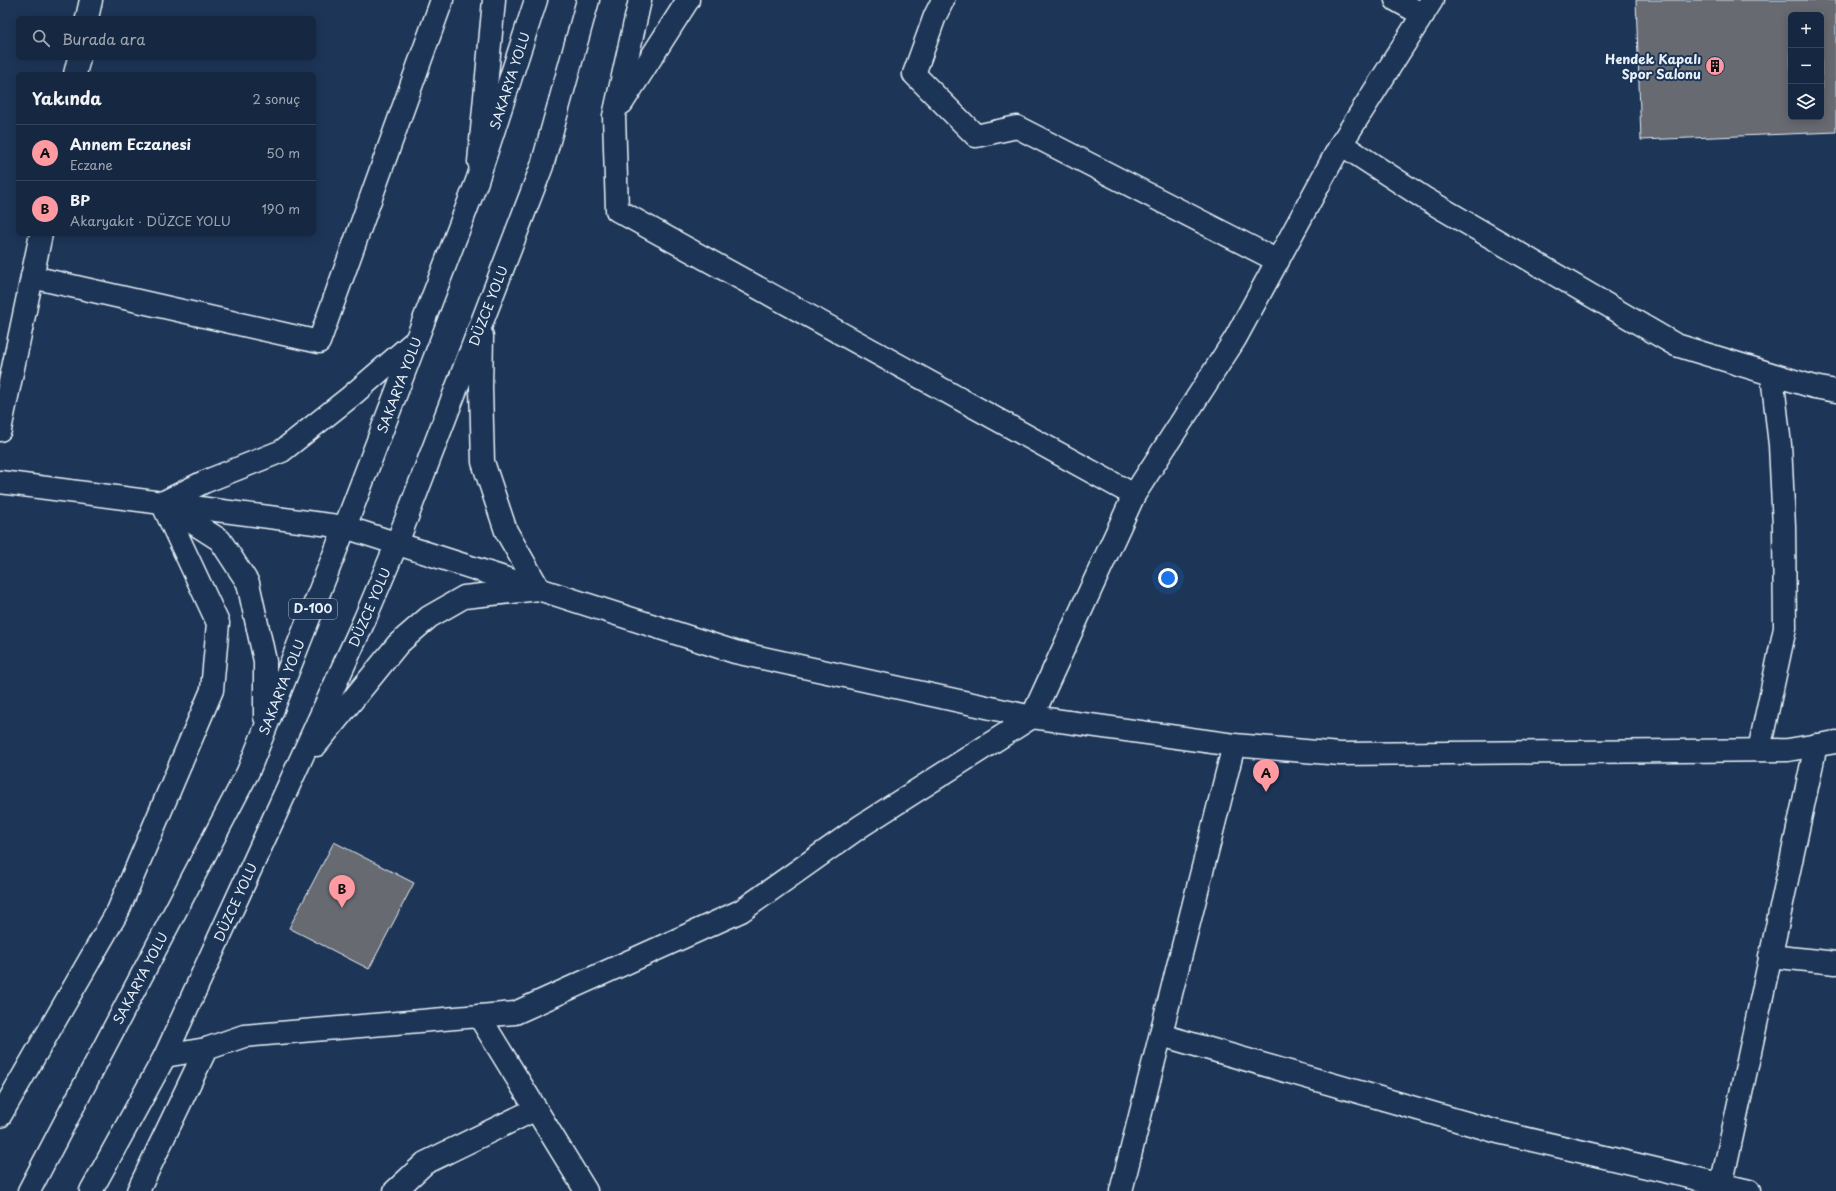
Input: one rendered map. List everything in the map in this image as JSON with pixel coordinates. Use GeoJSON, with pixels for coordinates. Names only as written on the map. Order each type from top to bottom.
{"type":"FeatureCollection","features":[{"type":"Feature","properties":{"kind":"main road"},"geometry":{"type":"LineString","coordinates":[[87,16],[91,0]]}},
{"type":"Feature","properties":{"kind":"main road"},"geometry":{"type":"LineString","coordinates":[[32,277],[319,342],[442,0]]}},
{"type":"Feature","properties":{"kind":"main road"},"geometry":{"type":"LineString","coordinates":[[477,181],[494,0]]}},
{"type":"Feature","properties":{"kind":"main road","name":"SAKARYA YOLU"},"geometry":{"type":"LineString","coordinates":[[29,1191],[248,772],[345,527],[477,181],[536,0]]}},
{"type":"Feature","properties":{"kind":"main road","name":"DÜZCE YOLU"},"geometry":{"type":"LineString","coordinates":[[91,1191],[165,1056],[361,628],[397,543],[542,166],[588,0]]}},
{"type":"Feature","properties":{"kind":"main road"},"geometry":{"type":"LineString","coordinates":[[640,0],[614,116],[617,210],[1134,495]]}},
{"type":"Feature","properties":{"kind":"main road"},"geometry":{"type":"LineString","coordinates":[[614,116],[688,0]]}},
{"type":"Feature","properties":{"kind":"main road"},"geometry":{"type":"LineString","coordinates":[[942,0],[914,74],[976,136],[1017,127],[1278,261]]}},
{"type":"Feature","properties":{"kind":"main road"},"geometry":{"type":"LineString","coordinates":[[165,1056],[206,1049],[244,1036],[516,1013],[741,911],[861,826],[1032,717],[1134,495],[1235,339],[1341,144],[1427,7],[1396,0]]}},
{"type":"Feature","properties":{"kind":"main road"},"geometry":{"type":"LineString","coordinates":[[76,72],[78,60]]}},
{"type":"Feature","properties":{"kind":"main road"},"geometry":{"type":"LineString","coordinates":[[1341,144],[1424,198],[1676,345],[1772,375],[1814,387],[1836,391]]}},
{"type":"Feature","properties":{"kind":"main road"},"geometry":{"type":"LineString","coordinates":[[0,430],[41,236]]}},
{"type":"Feature","properties":{"kind":"main road"},"geometry":{"type":"LineString","coordinates":[[482,321],[481,388],[483,462],[506,531],[539,589]]}},
{"type":"Feature","properties":{"kind":"main road"},"geometry":{"type":"LineString","coordinates":[[162,503],[204,482],[282,450],[350,397],[416,341]]}},
{"type":"Feature","properties":{"kind":"main road"},"geometry":{"type":"LineString","coordinates":[[1759,750],[1785,628],[1784,526],[1780,445],[1772,375]]}},
{"type":"Feature","properties":{"kind":"main road"},"geometry":{"type":"LineString","coordinates":[[0,482],[345,527],[735,652],[1032,717],[1234,745],[1340,754],[1788,750],[1826,744],[1770,956],[1720,1187]]}},
{"type":"Feature","properties":{"kind":"main road"},"geometry":{"type":"LineString","coordinates":[[162,503],[220,540],[248,583],[265,661],[264,730]]}},
{"type":"Feature","properties":{"kind":"main road"},"geometry":{"type":"LineString","coordinates":[[0,1116],[118,912],[212,690],[218,623],[162,503]]}},
{"type":"Feature","properties":{"kind":"main road"},"geometry":{"type":"LineString","coordinates":[[297,767],[398,644],[429,617],[464,597],[539,589]]}},
{"type":"Feature","properties":{"kind":"main road"},"geometry":{"type":"LineString","coordinates":[[1122,1191],[1234,745]]}},
{"type":"Feature","properties":{"kind":"main road"},"geometry":{"type":"LineString","coordinates":[[1770,956],[1836,962]]}},
{"type":"Feature","properties":{"kind":"main road"},"geometry":{"type":"LineString","coordinates":[[479,1016],[586,1191]]}},
{"type":"Feature","properties":{"kind":"main road"},"geometry":{"type":"LineString","coordinates":[[1161,1035],[1498,1132],[1720,1187],[1749,1191]]}},
{"type":"Feature","properties":{"kind":"main road"},"geometry":{"type":"LineString","coordinates":[[138,1191],[206,1049]]}},
{"type":"Feature","properties":{"kind":"main road"},"geometry":{"type":"LineString","coordinates":[[395,1191],[425,1163],[536,1109]]}},
{"type":"Feature","properties":{"kind":"building","name":"Hendek Kapalı Spor Salonu"},"geometry":{"type":"Polygon","coordinates":[[[1636,0],[1836,0],[1836,132],[1641,140],[1636,0]]]}},
{"type":"Feature","properties":{"kind":"building"},"geometry":{"type":"Polygon","coordinates":[[[334,842],[414,883],[369,969],[289,928],[334,842]]]}},
{"type":"Feature","properties":{"kind":"place","name":"Hendek Kapalı Spor Salonu"},"geometry":{"type":"Point","coordinates":[1715,66]}},
{"type":"Feature","properties":{"kind":"place","name":"Annem Eczanesi"},"geometry":{"type":"Point","coordinates":[1266,792]}},
{"type":"Feature","properties":{"kind":"place","name":"BP"},"geometry":{"type":"Point","coordinates":[342,908]}}]}
